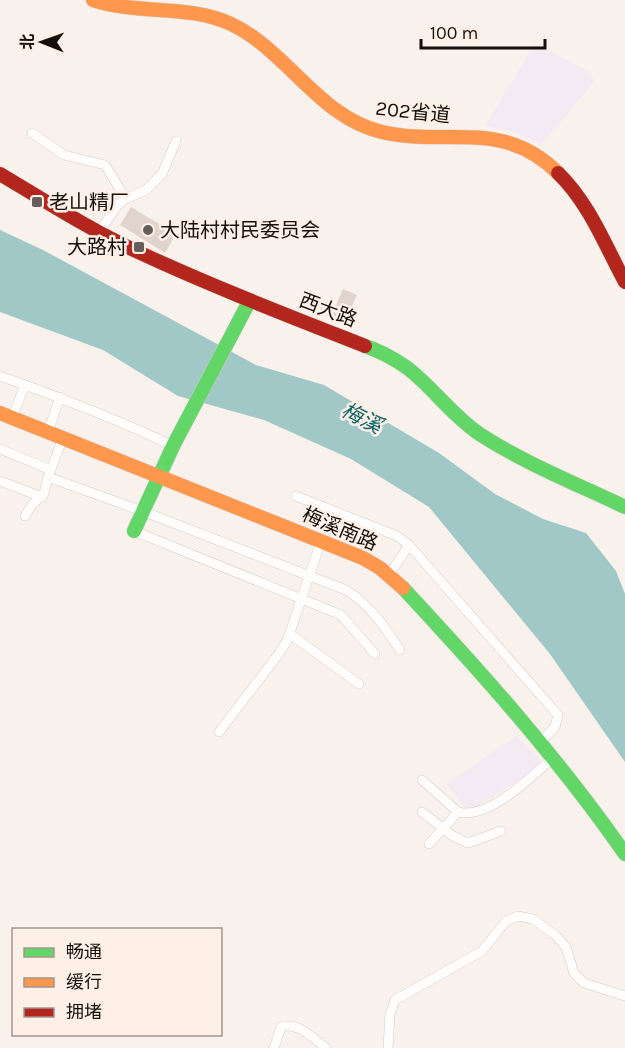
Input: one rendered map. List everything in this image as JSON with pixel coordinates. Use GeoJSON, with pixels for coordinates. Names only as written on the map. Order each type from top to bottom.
{"type":"FeatureCollection","features":[{"type":"Feature","properties":{"kind":"main road","name":"202省道"},"geometry":{"type":"LineString","coordinates":[[93,0],[118,7],[196,13],[231,24],[263,44],[332,109],[368,128],[404,135],[494,139],[511,142],[529,150],[557,170],[576,192],[625,282]]}},
{"type":"Feature","properties":{"kind":"main road","name":"西大路"},"geometry":{"type":"LineString","coordinates":[[0,174],[99,232],[160,262],[391,357],[414,374],[454,415],[480,435],[535,465],[625,507]]}},
{"type":"Feature","properties":{"kind":"main road"},"geometry":{"type":"LineString","coordinates":[[134,531],[170,452],[250,300]]}},
{"type":"Feature","properties":{"kind":"main road","name":"梅溪南路"},"geometry":{"type":"LineString","coordinates":[[4,417],[48,432],[61,441]]}},
{"type":"Feature","properties":{"kind":"main road","name":"梅溪南路"},"geometry":{"type":"LineString","coordinates":[[4,417],[363,558],[389,575],[541,741],[625,863]]}},
{"type":"Feature","properties":{"kind":"main road","name":"梅溪南路"},"geometry":{"type":"LineString","coordinates":[[157,479],[367,571],[395,592],[552,758],[600,817],[625,854]]}},
{"type":"Feature","properties":{"kind":"street"},"geometry":{"type":"LineString","coordinates":[[32,133],[63,155],[105,165],[126,199]]}},
{"type":"Feature","properties":{"kind":"street"},"geometry":{"type":"LineString","coordinates":[[99,232],[112,212],[126,199],[146,190],[157,180],[162,174],[176,141]]}},
{"type":"Feature","properties":{"kind":"street"},"geometry":{"type":"LineString","coordinates":[[0,376],[60,397],[137,429],[170,452]]}},
{"type":"Feature","properties":{"kind":"street"},"geometry":{"type":"LineString","coordinates":[[4,417],[25,385]]}},
{"type":"Feature","properties":{"kind":"street"},"geometry":{"type":"LineString","coordinates":[[48,432],[60,397]]}},
{"type":"Feature","properties":{"kind":"street"},"geometry":{"type":"LineString","coordinates":[[26,516],[32,505],[42,496],[61,441]]}},
{"type":"Feature","properties":{"kind":"street"},"geometry":{"type":"LineString","coordinates":[[0,449],[50,474],[143,512],[346,590],[361,600],[379,619],[400,650]]}},
{"type":"Feature","properties":{"kind":"street"},"geometry":{"type":"LineString","coordinates":[[0,481],[42,496]]}},
{"type":"Feature","properties":{"kind":"street"},"geometry":{"type":"LineString","coordinates":[[296,496],[398,536],[409,545],[558,715],[555,727],[541,741]]}},
{"type":"Feature","properties":{"kind":"street"},"geometry":{"type":"LineString","coordinates":[[134,531],[342,615],[375,654]]}},
{"type":"Feature","properties":{"kind":"street"},"geometry":{"type":"LineString","coordinates":[[389,575],[409,545]]}},
{"type":"Feature","properties":{"kind":"street"},"geometry":{"type":"LineString","coordinates":[[219,732],[278,656],[290,633],[318,550]]}},
{"type":"Feature","properties":{"kind":"street"},"geometry":{"type":"LineString","coordinates":[[290,633],[359,684]]}},
{"type":"Feature","properties":{"kind":"street"},"geometry":{"type":"LineString","coordinates":[[422,780],[458,812],[474,812],[500,800],[552,758]]}},
{"type":"Feature","properties":{"kind":"street"},"geometry":{"type":"LineString","coordinates":[[422,812],[458,839],[468,843],[501,831]]}},
{"type":"Feature","properties":{"kind":"street"},"geometry":{"type":"LineString","coordinates":[[429,844],[458,812]]}},
{"type":"Feature","properties":{"kind":"street"},"geometry":{"type":"LineString","coordinates":[[388,1048],[390,1014],[395,1000],[482,951],[506,921],[518,916],[533,919],[555,935],[566,947],[574,973],[584,983],[625,996]]}},
{"type":"Feature","properties":{"kind":"street"},"geometry":{"type":"LineString","coordinates":[[274,1048],[281,1026],[286,1025],[297,1027],[326,1048]]}},
{"type":"Feature","properties":{"kind":"shaded area"},"geometry":{"type":"Polygon","coordinates":[[[535,44],[586,70],[595,81],[541,145],[515,132],[485,126],[535,44]]]}},
{"type":"Feature","properties":{"kind":"shaded area"},"geometry":{"type":"Polygon","coordinates":[[[516,736],[541,761],[523,778],[468,812],[447,784],[516,736]]]}},
{"type":"Feature","properties":{"kind":"water","name":"梅溪"},"geometry":{"type":"Polygon","coordinates":[[[0,230],[43,250],[256,365],[324,385],[439,453],[495,494],[543,519],[586,533],[616,571],[625,594],[625,762],[550,654],[429,507],[351,459],[264,420],[178,396],[103,350],[0,312],[0,230]]]}},
{"type":"Feature","properties":{"kind":"building","name":"大陆村村民委员会"},"geometry":{"type":"Polygon","coordinates":[[[131,207],[176,234],[165,253],[120,225],[131,207]]]}},
{"type":"Feature","properties":{"kind":"building"},"geometry":{"type":"Polygon","coordinates":[[[343,289],[357,295],[344,324],[319,312],[323,303],[335,308],[343,289]]]}},
{"type":"Feature","properties":{"kind":"traffic: fast"},"geometry":{"type":"LineString","coordinates":[[134,531],[173,446],[250,300]]}},
{"type":"Feature","properties":{"kind":"traffic: fast"},"geometry":{"type":"LineString","coordinates":[[365,346],[406,367],[460,419],[481,435],[534,464],[625,507]]}},
{"type":"Feature","properties":{"kind":"traffic: fast"},"geometry":{"type":"LineString","coordinates":[[403,588],[547,750],[625,854]]}},
{"type":"Feature","properties":{"kind":"traffic: slow"},"geometry":{"type":"LineString","coordinates":[[93,0],[110,5],[198,14],[215,18],[251,36],[270,50],[339,113],[359,124],[382,132],[406,136],[496,140],[517,146],[537,156],[558,173]]}},
{"type":"Feature","properties":{"kind":"traffic: slow"},"geometry":{"type":"LineString","coordinates":[[0,413],[363,558],[380,568],[403,588]]}},
{"type":"Feature","properties":{"kind":"traffic: jam"},"geometry":{"type":"LineString","coordinates":[[558,173],[588,211],[625,282]]}},
{"type":"Feature","properties":{"kind":"traffic: jam"},"geometry":{"type":"LineString","coordinates":[[0,174],[84,224],[136,251],[221,289],[365,346]]}},
{"type":"Feature","properties":{"kind":"place","name":"老山精厂"},"geometry":{"type":"Point","coordinates":[37,202]}},
{"type":"Feature","properties":{"kind":"place","name":"大陆村村民委员会"},"geometry":{"type":"Point","coordinates":[148,230]}},
{"type":"Feature","properties":{"kind":"place","name":"大路村"},"geometry":{"type":"Point","coordinates":[139,247]}}]}
